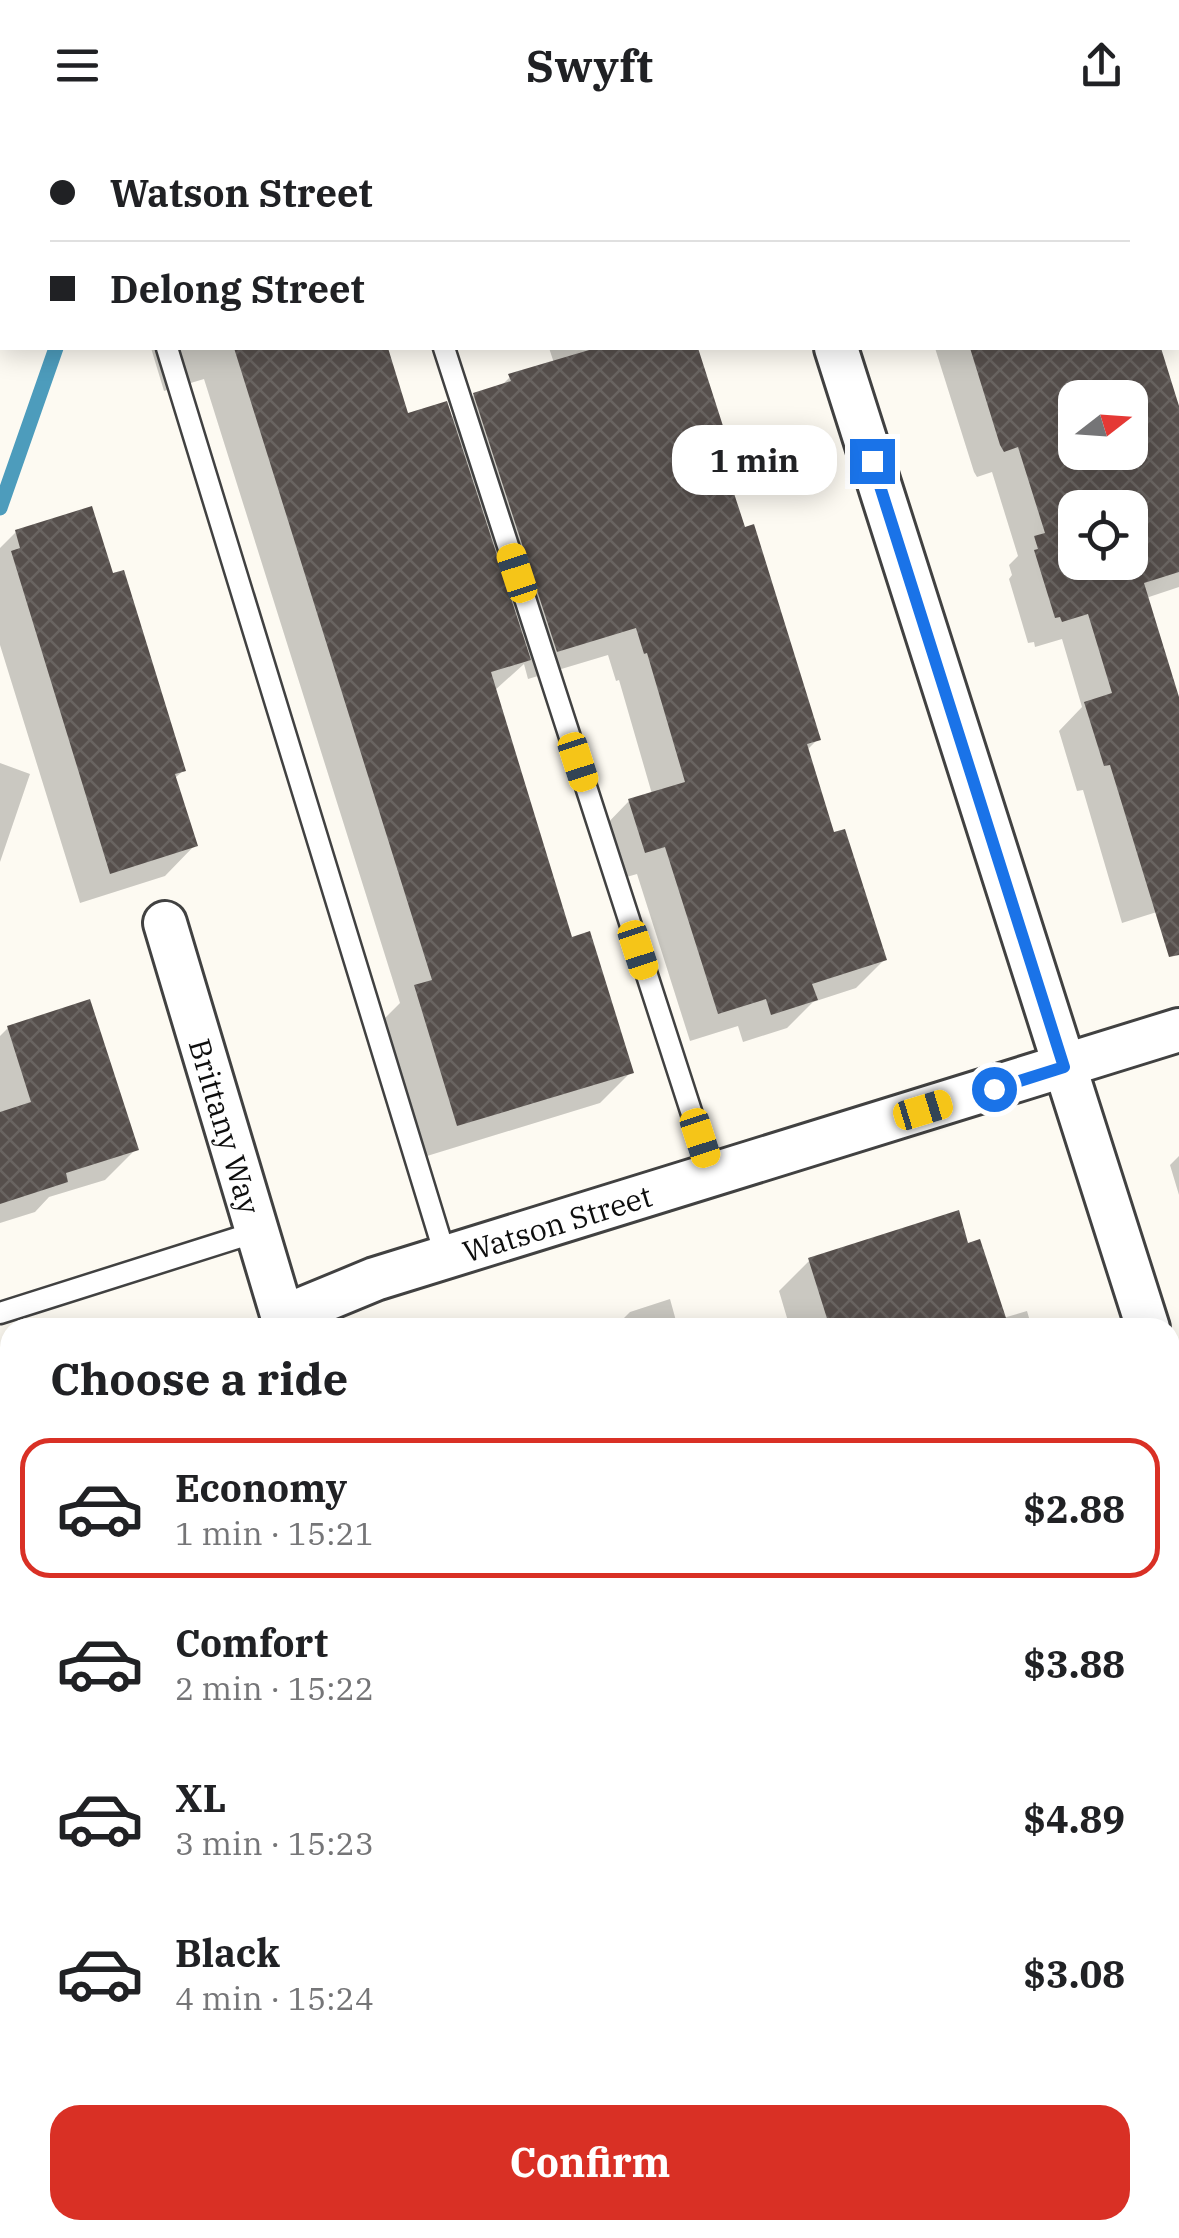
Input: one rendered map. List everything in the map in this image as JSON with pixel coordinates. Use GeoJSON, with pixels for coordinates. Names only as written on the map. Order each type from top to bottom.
{"type":"FeatureCollection","features":[{"type":"Feature","properties":{"kind":"street"},"geometry":{"type":"LineString","coordinates":[[837,350],[1145,1318]]}},
{"type":"Feature","properties":{"kind":"street","name":"Brittany Way"},"geometry":{"type":"LineString","coordinates":[[166,923],[284,1318]]}},
{"type":"Feature","properties":{"kind":"street","name":"Watson Street"},"geometry":{"type":"LineString","coordinates":[[293,1318],[375,1279],[1179,1030]]}},
{"type":"Feature","properties":{"kind":"lane"},"geometry":{"type":"LineString","coordinates":[[168,350],[446,1258]]}},
{"type":"Feature","properties":{"kind":"lane"},"geometry":{"type":"LineString","coordinates":[[445,350],[712,1176]]}},
{"type":"Feature","properties":{"kind":"lane"},"geometry":{"type":"LineString","coordinates":[[0,1313],[256,1232]]}},
{"type":"Feature","properties":{"kind":"building"},"geometry":{"type":"Polygon","coordinates":[[[235,350],[389,350],[408,413],[447,401],[531,660],[491,672],[572,937],[590,931],[634,1073],[457,1126],[414,985],[432,980],[235,350]]]}},
{"type":"Feature","properties":{"kind":"building"},"geometry":{"type":"Polygon","coordinates":[[[589,350],[699,350],[723,426],[713,429],[745,527],[754,524],[821,740],[807,744],[834,832],[845,829],[887,960],[812,984],[818,1000],[771,1015],[766,999],[718,1014],[665,847],[645,853],[628,799],[685,782],[647,653],[644,654],[636,628],[557,652],[473,393],[511,381],[508,374],[589,350]]]}},
{"type":"Feature","properties":{"kind":"building"},"geometry":{"type":"Polygon","coordinates":[[[971,350],[1162,350],[1179,406],[1179,572],[1144,583],[1179,697],[1179,955],[1169,957],[1110,765],[1104,766],[1084,702],[1112,693],[1088,614],[1062,622],[1060,617],[1055,618],[1034,550],[1038,549],[1034,536],[1045,533],[1018,447],[1004,452],[1000,445],[971,350]]]}},
{"type":"Feature","properties":{"kind":"building"},"geometry":{"type":"Polygon","coordinates":[[[92,506],[113,573],[124,570],[186,771],[175,774],[198,846],[110,874],[11,551],[20,548],[15,530],[92,506]]]}},
{"type":"Feature","properties":{"kind":"building"},"geometry":{"type":"Polygon","coordinates":[[[90,999],[139,1150],[66,1173],[68,1182],[0,1204],[0,1112],[31,1102],[7,1026],[90,999]]]}},
{"type":"Feature","properties":{"kind":"building"},"geometry":{"type":"Polygon","coordinates":[[[959,1210],[968,1243],[980,1239],[1006,1318],[827,1318],[808,1258],[959,1210]]]}},
{"type":"Feature","properties":{"kind":"waterway"},"geometry":{"type":"LineString","coordinates":[[0,508],[55,350]]}},
{"type":"Feature","properties":{"kind":"route"},"geometry":{"type":"LineString","coordinates":[[872,461],[1064,1067],[994,1089]]}}]}
